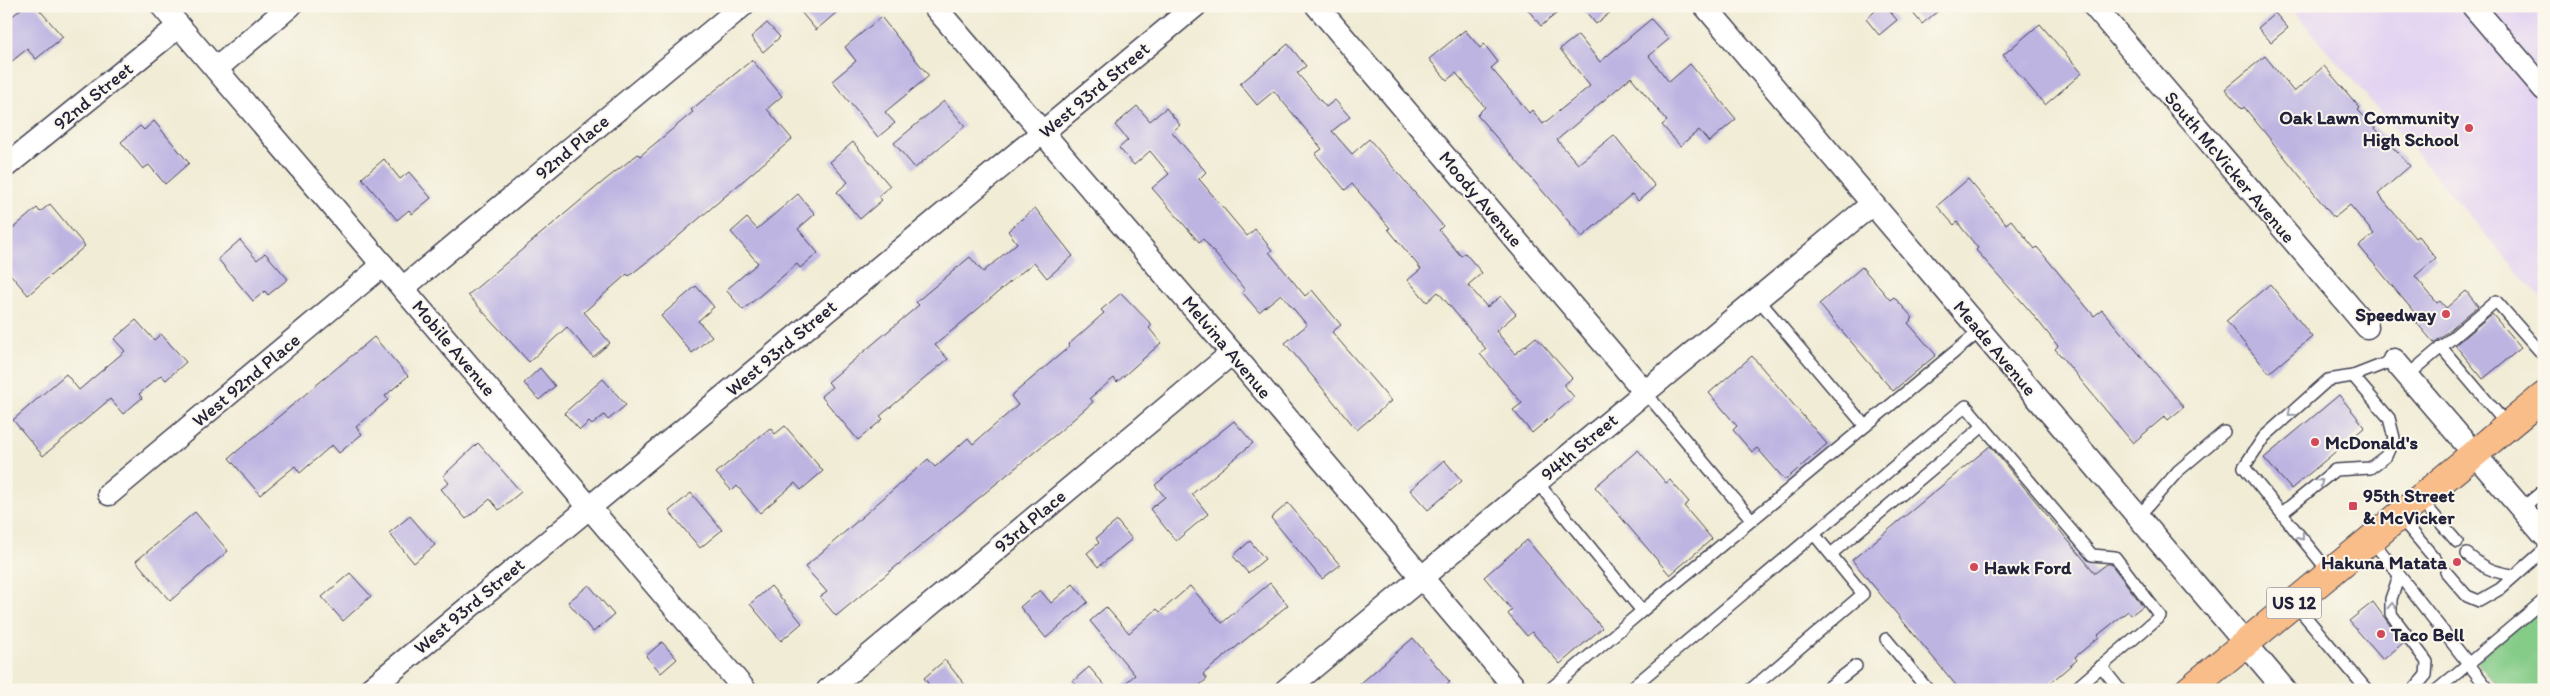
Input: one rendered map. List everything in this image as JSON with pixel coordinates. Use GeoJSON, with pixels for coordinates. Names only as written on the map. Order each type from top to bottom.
{"type":"FeatureCollection","features":[{"type":"Feature","properties":{"kind":"main road","name":"US 12"},"geometry":{"type":"LineString","coordinates":[[2189,690],[2544,396]]}},
{"type":"Feature","properties":{"kind":"street","name":"Mobile Avenue"},"geometry":{"type":"LineString","coordinates":[[162,6],[745,690]]}},
{"type":"Feature","properties":{"kind":"street"},"geometry":{"type":"LineString","coordinates":[[216,69],[290,6]]}},
{"type":"Feature","properties":{"kind":"street","name":"92nd Place"},"geometry":{"type":"LineString","coordinates":[[403,288],[742,6]]}},
{"type":"Feature","properties":{"kind":"street","name":"Melvina Avenue"},"geometry":{"type":"LineString","coordinates":[[934,6],[1518,690]]}},
{"type":"Feature","properties":{"kind":"street","name":"West 93rd Street"},"geometry":{"type":"LineString","coordinates":[[369,690],[1194,6]]}},
{"type":"Feature","properties":{"kind":"street","name":"Moody Avenue"},"geometry":{"type":"LineString","coordinates":[[1316,6],[1645,392]]}},
{"type":"Feature","properties":{"kind":"street","name":"Meade Avenue"},"geometry":{"type":"LineString","coordinates":[[1705,6],[2285,690]]}},
{"type":"Feature","properties":{"kind":"street"},"geometry":{"type":"LineString","coordinates":[[2474,6],[2544,89]]}},
{"type":"Feature","properties":{"kind":"street","name":"South McVicker Avenue"},"geometry":{"type":"LineString","coordinates":[[2100,8],[2367,327]]}},
{"type":"Feature","properties":{"kind":"street","name":"92nd Street"},"geometry":{"type":"LineString","coordinates":[[6,166],[179,26]]}},
{"type":"Feature","properties":{"kind":"street","name":"94th Street"},"geometry":{"type":"LineString","coordinates":[[1293,687],[1421,578],[1872,204]]}},
{"type":"Feature","properties":{"kind":"street","name":"West 92nd Place"},"geometry":{"type":"LineString","coordinates":[[109,494],[383,265]]}},
{"type":"Feature","properties":{"kind":"street","name":"93rd Place"},"geometry":{"type":"LineString","coordinates":[[828,690],[1232,353]]}},
{"type":"Feature","properties":{"kind":"street"},"geometry":{"type":"LineString","coordinates":[[2400,368],[2544,535]]}},
{"type":"Feature","properties":{"kind":"lane"},"geometry":{"type":"LineString","coordinates":[[1758,299],[1865,426]]}},
{"type":"Feature","properties":{"kind":"lane"},"geometry":{"type":"LineString","coordinates":[[2330,573],[2244,467],[2264,437],[2328,380],[2400,368],[2441,347],[2496,301],[2544,356]]}},
{"type":"Feature","properties":{"kind":"lane"},"geometry":{"type":"LineString","coordinates":[[1549,690],[1980,331]]}},
{"type":"Feature","properties":{"kind":"lane"},"geometry":{"type":"LineString","coordinates":[[2441,347],[2508,426]]}},
{"type":"Feature","properties":{"kind":"lane"},"geometry":{"type":"LineString","coordinates":[[2282,513],[2335,470],[2370,468],[2386,456],[2394,438],[2389,418],[2353,376]]}},
{"type":"Feature","properties":{"kind":"lane"},"geometry":{"type":"LineString","coordinates":[[1645,392],[1752,520]]}},
{"type":"Feature","properties":{"kind":"lane"},"geometry":{"type":"LineString","coordinates":[[1629,690],[1966,406],[2092,555],[2115,557],[2160,616],[2074,690]]}},
{"type":"Feature","properties":{"kind":"lane"},"geometry":{"type":"LineString","coordinates":[[1831,554],[1983,426]]}},
{"type":"Feature","properties":{"kind":"lane"},"geometry":{"type":"LineString","coordinates":[[2138,517],[2178,471],[2224,432]]}},
{"type":"Feature","properties":{"kind":"lane"},"geometry":{"type":"LineString","coordinates":[[1537,482],[1642,611]]}},
{"type":"Feature","properties":{"kind":"lane"},"geometry":{"type":"LineString","coordinates":[[2521,509],[2544,490]]}},
{"type":"Feature","properties":{"kind":"lane"},"geometry":{"type":"LineString","coordinates":[[2420,498],[2457,542]]}},
{"type":"Feature","properties":{"kind":"lane"},"geometry":{"type":"LineString","coordinates":[[2399,516],[2436,560]]}},
{"type":"Feature","properties":{"kind":"lane"},"geometry":{"type":"LineString","coordinates":[[1750,690],[1863,594],[1814,534]]}},
{"type":"Feature","properties":{"kind":"lane"},"geometry":{"type":"LineString","coordinates":[[2371,539],[2489,690]]}},
{"type":"Feature","properties":{"kind":"lane"},"geometry":{"type":"LineString","coordinates":[[2446,572],[2467,596],[2480,601],[2500,589],[2512,575],[2544,550]]}},
{"type":"Feature","properties":{"kind":"lane"},"geometry":{"type":"LineString","coordinates":[[2467,554],[2492,572],[2512,575]]}},
{"type":"Feature","properties":{"kind":"lane"},"geometry":{"type":"LineString","coordinates":[[2399,576],[2391,599],[2391,614],[2427,662],[2426,675],[2413,690]]}},
{"type":"Feature","properties":{"kind":"lane"},"geometry":{"type":"LineString","coordinates":[[2437,690],[2544,600]]}},
{"type":"Feature","properties":{"kind":"lane"},"geometry":{"type":"LineString","coordinates":[[2294,603],[2367,690]]}},
{"type":"Feature","properties":{"kind":"lane"},"geometry":{"type":"LineString","coordinates":[[1886,639],[1928,690]]}},
{"type":"Feature","properties":{"kind":"lane"},"geometry":{"type":"LineString","coordinates":[[1825,690],[1856,666]]}},
{"type":"Feature","properties":{"kind":"lane"},"geometry":{"type":"LineString","coordinates":[[2101,666],[2120,690]]}},
{"type":"Feature","properties":{"kind":"shaded area","name":"Oak Lawn Community High School"},"geometry":{"type":"Polygon","coordinates":[[[2289,6],[2544,6],[2544,302],[2499,250],[2289,6]]]}},
{"type":"Feature","properties":{"kind":"green space"},"geometry":{"type":"Polygon","coordinates":[[[2544,604],[2544,690],[2502,690],[2477,661],[2544,604]]]}},
{"type":"Feature","properties":{"kind":"building"},"geometry":{"type":"Polygon","coordinates":[[[24,6],[36,6],[63,37],[36,59],[27,49],[6,66],[6,22],[24,6]]]}},
{"type":"Feature","properties":{"kind":"building"},"geometry":{"type":"Polygon","coordinates":[[[796,6],[844,6],[816,30],[796,6]]]}},
{"type":"Feature","properties":{"kind":"building"},"geometry":{"type":"Polygon","coordinates":[[[1525,6],[1566,6],[1541,26],[1525,6]]]}},
{"type":"Feature","properties":{"kind":"building"},"geometry":{"type":"Polygon","coordinates":[[[1581,6],[1618,6],[1596,24],[1581,6]]]}},
{"type":"Feature","properties":{"kind":"building"},"geometry":{"type":"Polygon","coordinates":[[[1881,6],[1885,6],[1897,20],[1879,35],[1866,19],[1881,6]]]}},
{"type":"Feature","properties":{"kind":"building"},"geometry":{"type":"Polygon","coordinates":[[[1907,6],[1944,6],[1922,24],[1907,6]]]}},
{"type":"Feature","properties":{"kind":"building"},"geometry":{"type":"Polygon","coordinates":[[[2275,13],[2288,28],[2271,42],[2258,28],[2275,13]]]}},
{"type":"Feature","properties":{"kind":"building"},"geometry":{"type":"Polygon","coordinates":[[[881,17],[929,76],[885,112],[895,123],[878,137],[832,81],[856,61],[845,47],[881,17]]]}},
{"type":"Feature","properties":{"kind":"building"},"geometry":{"type":"Polygon","coordinates":[[[1651,19],[1669,39],[1649,56],[1669,82],[1690,64],[1736,119],[1709,142],[1699,130],[1680,146],[1662,125],[1667,121],[1631,77],[1557,140],[1578,164],[1614,135],[1655,186],[1638,201],[1632,194],[1582,237],[1477,115],[1485,107],[1456,73],[1447,80],[1429,59],[1465,30],[1480,48],[1484,44],[1498,62],[1491,68],[1529,113],[1532,110],[1543,124],[1590,86],[1560,49],[1578,35],[1600,62],[1651,19]]]}},
{"type":"Feature","properties":{"kind":"building"},"geometry":{"type":"Polygon","coordinates":[[[767,23],[780,37],[763,52],[751,37],[767,23]]]}},
{"type":"Feature","properties":{"kind":"building"},"geometry":{"type":"Polygon","coordinates":[[[2040,24],[2082,73],[2045,105],[2003,55],[2040,24]]]}},
{"type":"Feature","properties":{"kind":"building"},"geometry":{"type":"Polygon","coordinates":[[[1288,44],[1306,66],[1297,73],[1326,107],[1335,100],[1350,117],[1332,131],[1352,154],[1369,139],[1443,226],[1439,230],[1461,256],[1465,253],[1482,273],[1468,285],[1487,307],[1501,296],[1516,314],[1496,331],[1515,354],[1536,337],[1572,378],[1564,385],[1574,397],[1532,433],[1513,410],[1522,403],[1480,354],[1486,349],[1438,292],[1427,302],[1408,280],[1421,269],[1388,229],[1390,228],[1352,184],[1345,190],[1315,154],[1322,149],[1274,91],[1257,105],[1240,84],[1288,44]]]}},
{"type":"Feature","properties":{"kind":"building"},"geometry":{"type":"Polygon","coordinates":[[[2265,56],[2294,92],[2324,66],[2360,108],[2358,110],[2410,166],[2378,194],[2415,238],[2418,236],[2436,258],[2415,276],[2437,303],[2440,301],[2446,308],[2466,291],[2478,306],[2434,343],[2415,321],[2419,318],[2359,246],[2374,234],[2350,205],[2334,218],[2244,107],[2242,109],[2225,89],[2265,56]]]}},
{"type":"Feature","properties":{"kind":"building"},"geometry":{"type":"Polygon","coordinates":[[[752,60],[782,96],[767,109],[792,139],[667,246],[629,276],[627,274],[584,312],[610,343],[593,357],[567,327],[529,362],[468,295],[605,180],[638,154],[640,156],[693,112],[691,110],[752,60]]]}},
{"type":"Feature","properties":{"kind":"building"},"geometry":{"type":"Polygon","coordinates":[[[944,101],[965,126],[915,168],[894,143],[944,101]]]}},
{"type":"Feature","properties":{"kind":"building"},"geometry":{"type":"Polygon","coordinates":[[[1137,106],[1150,121],[1166,108],[1180,125],[1172,132],[1206,172],[1199,179],[1247,236],[1255,229],[1272,250],[1269,252],[1305,296],[1312,290],[1341,325],[1332,332],[1391,401],[1357,430],[1285,343],[1307,325],[1281,294],[1259,312],[1242,292],[1245,290],[1203,239],[1199,242],[1152,188],[1169,174],[1150,151],[1134,165],[1119,148],[1128,140],[1115,125],[1137,106]]]}},
{"type":"Feature","properties":{"kind":"building"},"geometry":{"type":"Polygon","coordinates":[[[154,121],[189,163],[165,184],[149,165],[143,169],[121,142],[140,126],[144,130],[154,121]]]}},
{"type":"Feature","properties":{"kind":"building"},"geometry":{"type":"Polygon","coordinates":[[[853,142],[890,186],[878,196],[882,200],[860,219],[837,192],[848,182],[830,162],[853,142]]]}},
{"type":"Feature","properties":{"kind":"building"},"geometry":{"type":"Polygon","coordinates":[[[384,159],[400,179],[409,172],[431,198],[412,214],[409,210],[397,220],[362,178],[384,159]]]}},
{"type":"Feature","properties":{"kind":"building"},"geometry":{"type":"Polygon","coordinates":[[[1968,179],[2006,224],[2011,220],[2035,249],[2037,247],[2094,316],[2102,310],[2184,407],[2168,420],[2165,416],[2133,443],[2055,349],[2058,346],[2030,311],[1976,250],[1978,248],[1957,222],[1954,225],[1937,206],[1968,179]]]}},
{"type":"Feature","properties":{"kind":"building"},"geometry":{"type":"Polygon","coordinates":[[[798,194],[815,214],[798,229],[818,253],[800,268],[797,264],[743,310],[726,290],[758,263],[731,232],[747,218],[757,229],[798,194]]]}},
{"type":"Feature","properties":{"kind":"building"},"geometry":{"type":"Polygon","coordinates":[[[50,204],[85,246],[28,295],[6,269],[6,234],[37,208],[40,212],[50,204]]]}},
{"type":"Feature","properties":{"kind":"building"},"geometry":{"type":"Polygon","coordinates":[[[1035,208],[1073,256],[1047,278],[1034,262],[935,345],[948,359],[880,416],[883,419],[858,440],[821,396],[832,387],[828,382],[919,305],[916,302],[970,257],[983,272],[1017,243],[1008,231],[1035,208]]]}},
{"type":"Feature","properties":{"kind":"building"},"geometry":{"type":"Polygon","coordinates":[[[240,240],[257,260],[265,253],[288,279],[268,295],[265,291],[253,301],[218,259],[240,240]]]}},
{"type":"Feature","properties":{"kind":"building"},"geometry":{"type":"Polygon","coordinates":[[[1862,267],[1890,300],[1894,297],[1913,318],[1908,323],[1936,355],[1893,391],[1819,304],[1862,267]]]}},
{"type":"Feature","properties":{"kind":"building"},"geometry":{"type":"Polygon","coordinates":[[[2270,284],[2312,337],[2269,373],[2226,321],[2270,284]]]}},
{"type":"Feature","properties":{"kind":"building"},"geometry":{"type":"Polygon","coordinates":[[[696,286],[714,307],[698,321],[712,336],[692,353],[661,316],[696,286]]]}},
{"type":"Feature","properties":{"kind":"building"},"geometry":{"type":"Polygon","coordinates":[[[1121,293],[1152,325],[1149,328],[1161,343],[1117,382],[1114,378],[1090,398],[1093,402],[1060,431],[836,616],[820,597],[827,592],[805,567],[928,459],[935,467],[968,438],[973,444],[1018,405],[1011,396],[1069,347],[1068,345],[1104,313],[1101,310],[1121,293]]]}},
{"type":"Feature","properties":{"kind":"building","name":"Speedway"},"geometry":{"type":"Polygon","coordinates":[[[2492,314],[2521,348],[2483,379],[2455,345],[2492,314]]]}},
{"type":"Feature","properties":{"kind":"building"},"geometry":{"type":"Polygon","coordinates":[[[136,320],[154,340],[161,334],[186,362],[166,380],[161,375],[139,394],[142,398],[123,414],[110,399],[43,456],[13,420],[66,374],[79,390],[125,351],[114,339],[136,320]]]}},
{"type":"Feature","properties":{"kind":"building"},"geometry":{"type":"Polygon","coordinates":[[[374,337],[408,376],[385,396],[388,400],[356,427],[362,434],[339,453],[332,445],[300,473],[295,466],[260,495],[229,458],[374,337]]]}},
{"type":"Feature","properties":{"kind":"building"},"geometry":{"type":"Polygon","coordinates":[[[1752,356],[1827,444],[1785,480],[1757,448],[1752,452],[1733,430],[1737,426],[1709,393],[1752,356]]]}},
{"type":"Feature","properties":{"kind":"building"},"geometry":{"type":"Polygon","coordinates":[[[540,368],[555,386],[539,400],[524,383],[540,368]]]}},
{"type":"Feature","properties":{"kind":"building"},"geometry":{"type":"Polygon","coordinates":[[[603,379],[626,405],[608,420],[604,415],[592,425],[589,422],[580,430],[564,413],[603,379]]]}},
{"type":"Feature","properties":{"kind":"building","name":"McDonald's"},"geometry":{"type":"Polygon","coordinates":[[[2339,395],[2365,427],[2291,489],[2264,458],[2339,395]]]}},
{"type":"Feature","properties":{"kind":"building"},"geometry":{"type":"Polygon","coordinates":[[[1234,421],[1253,443],[1192,494],[1208,514],[1176,541],[1150,509],[1165,497],[1155,485],[1234,421]]]}},
{"type":"Feature","properties":{"kind":"building"},"geometry":{"type":"Polygon","coordinates":[[[785,426],[823,471],[801,490],[795,483],[760,513],[737,486],[732,491],[716,473],[770,428],[775,434],[785,426]]]}},
{"type":"Feature","properties":{"kind":"building"},"geometry":{"type":"Polygon","coordinates":[[[478,443],[521,492],[499,510],[490,499],[466,519],[441,489],[449,483],[443,476],[478,443]]]}},
{"type":"Feature","properties":{"kind":"building","name":"Hawk Ford"},"geometry":{"type":"Polygon","coordinates":[[[1990,446],[2095,573],[2107,564],[2111,564],[2143,606],[2131,615],[2128,611],[2098,635],[2099,637],[2075,657],[2077,660],[2042,690],[1960,690],[1852,560],[1990,446]]]}},
{"type":"Feature","properties":{"kind":"building"},"geometry":{"type":"Polygon","coordinates":[[[1638,450],[1666,483],[1670,480],[1689,502],[1684,506],[1712,539],[1670,575],[1595,487],[1638,450]]]}},
{"type":"Feature","properties":{"kind":"building"},"geometry":{"type":"Polygon","coordinates":[[[1444,460],[1462,481],[1428,510],[1410,490],[1444,460]]]}},
{"type":"Feature","properties":{"kind":"building"},"geometry":{"type":"Polygon","coordinates":[[[691,493],[722,530],[700,548],[669,511],[691,493]]]}},
{"type":"Feature","properties":{"kind":"building"},"geometry":{"type":"Polygon","coordinates":[[[1288,503],[1340,565],[1322,579],[1271,518],[1288,503]]]}},
{"type":"Feature","properties":{"kind":"building"},"geometry":{"type":"Polygon","coordinates":[[[195,512],[228,551],[170,601],[136,561],[195,512]]]}},
{"type":"Feature","properties":{"kind":"building"},"geometry":{"type":"Polygon","coordinates":[[[410,516],[435,545],[414,563],[389,533],[410,516]]]}},
{"type":"Feature","properties":{"kind":"building"},"geometry":{"type":"Polygon","coordinates":[[[1117,521],[1132,539],[1098,567],[1087,553],[1099,543],[1096,538],[1117,521]]]}},
{"type":"Feature","properties":{"kind":"building"},"geometry":{"type":"Polygon","coordinates":[[[1527,540],[1602,628],[1560,664],[1532,632],[1527,636],[1508,614],[1512,610],[1484,577],[1527,540]]]}},
{"type":"Feature","properties":{"kind":"building"},"geometry":{"type":"Polygon","coordinates":[[[1250,541],[1265,559],[1248,573],[1233,556],[1250,541]]]}},
{"type":"Feature","properties":{"kind":"building"},"geometry":{"type":"Polygon","coordinates":[[[350,573],[371,596],[343,621],[322,597],[350,573]]]}},
{"type":"Feature","properties":{"kind":"building"},"geometry":{"type":"Polygon","coordinates":[[[1270,583],[1288,605],[1203,674],[1207,679],[1194,690],[1117,690],[1135,675],[1090,621],[1106,607],[1129,633],[1157,609],[1160,612],[1190,586],[1222,623],[1270,583]]]}},
{"type":"Feature","properties":{"kind":"building"},"geometry":{"type":"Polygon","coordinates":[[[1073,584],[1088,602],[1046,638],[1020,607],[1040,590],[1051,603],[1073,584]]]}},
{"type":"Feature","properties":{"kind":"building"},"geometry":{"type":"Polygon","coordinates":[[[589,585],[614,615],[593,632],[568,602],[589,585]]]}},
{"type":"Feature","properties":{"kind":"building"},"geometry":{"type":"Polygon","coordinates":[[[771,586],[802,623],[781,641],[750,604],[771,586]]]}},
{"type":"Feature","properties":{"kind":"building","name":"Taco Bell"},"geometry":{"type":"Polygon","coordinates":[[[2373,602],[2403,643],[2383,660],[2349,621],[2373,602]]]}},
{"type":"Feature","properties":{"kind":"building"},"geometry":{"type":"Polygon","coordinates":[[[1413,638],[1450,682],[1442,690],[1353,690],[1413,638]]]}},
{"type":"Feature","properties":{"kind":"building"},"geometry":{"type":"Polygon","coordinates":[[[662,642],[677,659],[661,673],[646,656],[662,642]]]}},
{"type":"Feature","properties":{"kind":"building"},"geometry":{"type":"Polygon","coordinates":[[[945,660],[969,690],[933,690],[924,678],[945,660]]]}},
{"type":"Feature","properties":{"kind":"building"},"geometry":{"type":"Polygon","coordinates":[[[1089,667],[1109,690],[1081,690],[1073,681],[1089,667]]]}},
{"type":"Feature","properties":{"kind":"place","name":"Oak Lawn Community High School"},"geometry":{"type":"Point","coordinates":[2469,128]}},
{"type":"Feature","properties":{"kind":"place","name":"Speedway"},"geometry":{"type":"Point","coordinates":[2446,314]}},
{"type":"Feature","properties":{"kind":"place","name":"McDonald's"},"geometry":{"type":"Point","coordinates":[2315,442]}},
{"type":"Feature","properties":{"kind":"place","name":"95th Street & McVicker"},"geometry":{"type":"Point","coordinates":[2353,506]}},
{"type":"Feature","properties":{"kind":"place","name":"Hakuna Matata"},"geometry":{"type":"Point","coordinates":[2457,562]}},
{"type":"Feature","properties":{"kind":"place","name":"Hawk Ford"},"geometry":{"type":"Point","coordinates":[1974,567]}},
{"type":"Feature","properties":{"kind":"place","name":"Taco Bell"},"geometry":{"type":"Point","coordinates":[2381,634]}}]}
